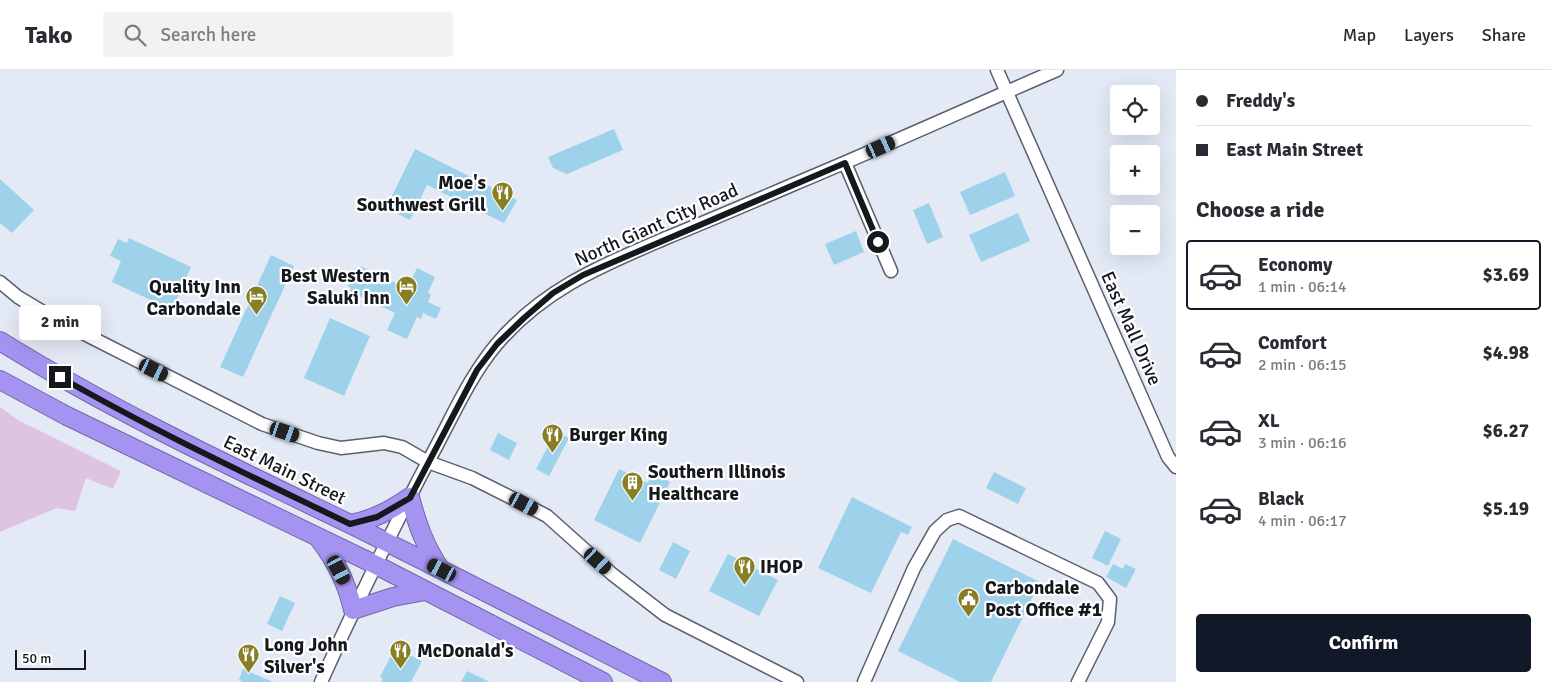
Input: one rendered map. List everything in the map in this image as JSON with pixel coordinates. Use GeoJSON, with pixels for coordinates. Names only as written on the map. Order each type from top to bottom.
{"type":"FeatureCollection","features":[{"type":"Feature","properties":{"kind":"highway","name":"East Main Street"},"geometry":{"type":"LineString","coordinates":[[0,340],[86,392],[204,453],[350,524],[662,682]]}},
{"type":"Feature","properties":{"kind":"highway"},"geometry":{"type":"LineString","coordinates":[[0,380],[76,420],[376,565],[603,682]]}},
{"type":"Feature","properties":{"kind":"highway"},"geometry":{"type":"LineString","coordinates":[[350,524],[377,517],[410,498],[422,538],[442,570]]}},
{"type":"Feature","properties":{"kind":"highway"},"geometry":{"type":"LineString","coordinates":[[319,538],[344,579],[353,610],[393,597],[425,591]]}},
{"type":"Feature","properties":{"kind":"street","name":"East Mall Drive"},"geometry":{"type":"LineString","coordinates":[[998,70],[1168,457],[1176,467]]}},
{"type":"Feature","properties":{"kind":"street","name":"North Giant City Road"},"geometry":{"type":"LineString","coordinates":[[321,682],[353,610],[477,370],[497,344],[553,293],[583,275],[629,254],[845,163],[1057,70]]}},
{"type":"Feature","properties":{"kind":"street"},"geometry":{"type":"LineString","coordinates":[[845,163],[890,271]]}},
{"type":"Feature","properties":{"kind":"street"},"geometry":{"type":"LineString","coordinates":[[0,282],[21,299],[53,318],[262,424],[318,443],[341,448],[384,444],[402,447],[428,462],[472,478],[547,516],[612,574],[665,615],[797,682]]}},
{"type":"Feature","properties":{"kind":"street"},"geometry":{"type":"LineString","coordinates":[[864,682],[914,568],[935,531],[947,520],[959,516],[1098,582],[1110,599],[1108,622],[1078,682]]}},
{"type":"Feature","properties":{"kind":"shaded area"},"geometry":{"type":"Polygon","coordinates":[[[0,407],[18,420],[121,471],[113,489],[86,478],[75,511],[57,508],[0,532],[0,407]]]}},
{"type":"Feature","properties":{"kind":"building"},"geometry":{"type":"Polygon","coordinates":[[[614,129],[623,150],[567,174],[553,168],[548,157],[614,129]]]}},
{"type":"Feature","properties":{"kind":"building"},"geometry":{"type":"Polygon","coordinates":[[[415,149],[517,200],[504,223],[427,185],[410,220],[386,208],[415,149]]]}},
{"type":"Feature","properties":{"kind":"building"},"geometry":{"type":"Polygon","coordinates":[[[1005,172],[1015,196],[970,215],[960,192],[1005,172]]]}},
{"type":"Feature","properties":{"kind":"building"},"geometry":{"type":"Polygon","coordinates":[[[0,179],[34,210],[12,233],[0,223],[0,179]]]}},
{"type":"Feature","properties":{"kind":"building"},"geometry":{"type":"Polygon","coordinates":[[[929,203],[943,237],[927,244],[913,210],[929,203]]]}},
{"type":"Feature","properties":{"kind":"building"},"geometry":{"type":"Polygon","coordinates":[[[1018,213],[1030,241],[981,262],[969,235],[1018,213]]]}},
{"type":"Feature","properties":{"kind":"building"},"geometry":{"type":"Polygon","coordinates":[[[856,231],[864,252],[834,265],[825,244],[856,231]]]}},
{"type":"Feature","properties":{"kind":"building"},"geometry":{"type":"Polygon","coordinates":[[[129,238],[191,267],[172,310],[112,282],[121,261],[110,256],[118,239],[127,243],[129,238]]]}},
{"type":"Feature","properties":{"kind":"building","name":"Quality Inn Carbondale"},"geometry":{"type":"Polygon","coordinates":[[[271,255],[294,266],[243,377],[220,367],[271,255]]]}},
{"type":"Feature","properties":{"kind":"building","name":"Best Western Saluki Inn"},"geometry":{"type":"Polygon","coordinates":[[[360,266],[407,288],[417,268],[435,277],[428,293],[431,295],[428,302],[441,308],[436,319],[423,313],[421,319],[417,317],[407,339],[387,330],[395,313],[349,291],[351,288],[348,286],[356,268],[359,270],[360,266]]]}},
{"type":"Feature","properties":{"kind":"building"},"geometry":{"type":"Polygon","coordinates":[[[330,318],[370,336],[344,396],[304,378],[330,318]]]}},
{"type":"Feature","properties":{"kind":"building","name":"Burger King"},"geometry":{"type":"Polygon","coordinates":[[[556,431],[569,438],[549,476],[536,469],[556,431]]]}},
{"type":"Feature","properties":{"kind":"building"},"geometry":{"type":"Polygon","coordinates":[[[498,433],[517,443],[509,460],[490,450],[498,433]]]}},
{"type":"Feature","properties":{"kind":"building","name":"Southern Illinois Healthcare"},"geometry":{"type":"Polygon","coordinates":[[[619,469],[648,483],[652,473],[670,482],[640,543],[594,520],[619,469]]]}},
{"type":"Feature","properties":{"kind":"building"},"geometry":{"type":"Polygon","coordinates":[[[994,472],[1026,488],[1018,504],[986,488],[994,472]]]}},
{"type":"Feature","properties":{"kind":"building"},"geometry":{"type":"Polygon","coordinates":[[[852,497],[912,527],[908,535],[901,532],[871,593],[818,568],[852,497]]]}},
{"type":"Feature","properties":{"kind":"building"},"geometry":{"type":"Polygon","coordinates":[[[1105,531],[1121,539],[1108,566],[1092,558],[1105,531]]]}},
{"type":"Feature","properties":{"kind":"building","name":"Carbondale Post Office #1"},"geometry":{"type":"Polygon","coordinates":[[[953,539],[1040,582],[991,682],[960,682],[898,651],[953,539]]]}},
{"type":"Feature","properties":{"kind":"building"},"geometry":{"type":"Polygon","coordinates":[[[673,542],[690,551],[676,579],[659,570],[673,542]]]}},
{"type":"Feature","properties":{"kind":"building","name":"IHOP"},"geometry":{"type":"Polygon","coordinates":[[[728,554],[778,580],[759,616],[709,591],[728,554]]]}},
{"type":"Feature","properties":{"kind":"building"},"geometry":{"type":"Polygon","coordinates":[[[1113,564],[1123,569],[1125,564],[1136,569],[1126,588],[1106,577],[1113,564]]]}},
{"type":"Feature","properties":{"kind":"building"},"geometry":{"type":"Polygon","coordinates":[[[280,596],[295,603],[282,631],[267,624],[280,596]]]}},
{"type":"Feature","properties":{"kind":"building","name":"McDonald's"},"geometry":{"type":"Polygon","coordinates":[[[395,648],[422,661],[411,682],[381,682],[383,679],[380,677],[395,648]]]}},
{"type":"Feature","properties":{"kind":"building","name":"Long John Silver's"},"geometry":{"type":"Polygon","coordinates":[[[243,669],[273,682],[243,682],[239,680],[243,669]]]}},
{"type":"Feature","properties":{"kind":"building"},"geometry":{"type":"Polygon","coordinates":[[[467,671],[490,682],[461,682],[467,671]]]}},
{"type":"Feature","properties":{"kind":"place","name":"Moe's Southwest Grill"},"geometry":{"type":"Point","coordinates":[502,212]}},
{"type":"Feature","properties":{"kind":"place","name":"Best Western Saluki Inn"},"geometry":{"type":"Point","coordinates":[406,305]}},
{"type":"Feature","properties":{"kind":"place","name":"Quality Inn Carbondale"},"geometry":{"type":"Point","coordinates":[257,316]}},
{"type":"Feature","properties":{"kind":"place","name":"Burger King"},"geometry":{"type":"Point","coordinates":[553,453]}},
{"type":"Feature","properties":{"kind":"place","name":"Southern Illinois Healthcare"},"geometry":{"type":"Point","coordinates":[632,501]}},
{"type":"Feature","properties":{"kind":"place","name":"IHOP"},"geometry":{"type":"Point","coordinates":[744,585]}},
{"type":"Feature","properties":{"kind":"place","name":"Carbondale Post Office #1"},"geometry":{"type":"Point","coordinates":[969,617]}},
{"type":"Feature","properties":{"kind":"place","name":"McDonald's"},"geometry":{"type":"Point","coordinates":[401,669]}},
{"type":"Feature","properties":{"kind":"place","name":"Long John Silver's"},"geometry":{"type":"Point","coordinates":[248,674]}},
{"type":"Feature","properties":{"kind":"route"},"geometry":{"type":"LineString","coordinates":[[60,377],[204,453],[350,524],[364,522],[388,512],[410,498],[477,370],[497,344],[553,293],[583,275],[845,163],[878,242]]}}]}
